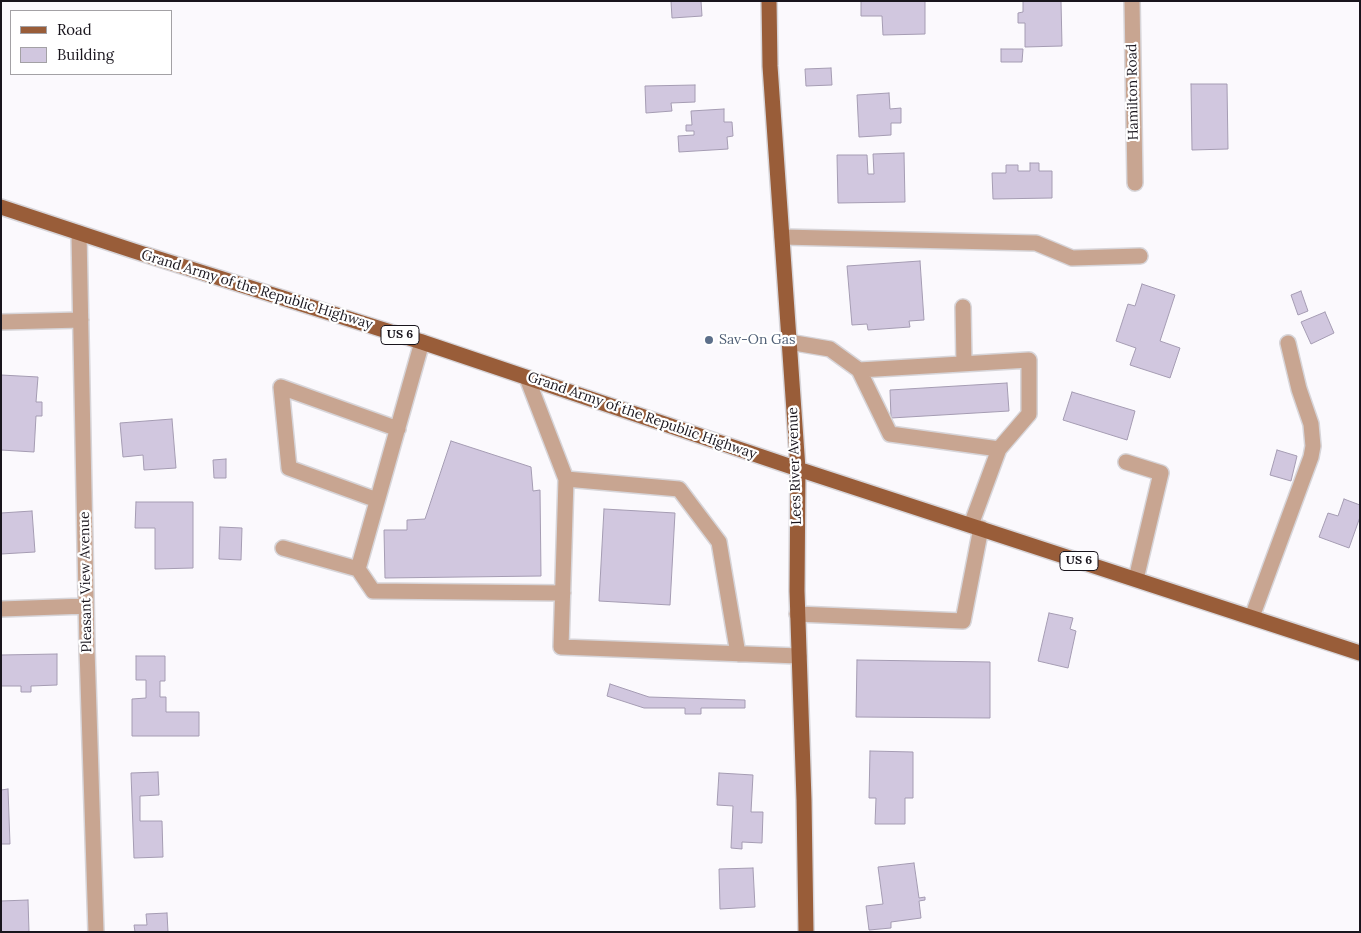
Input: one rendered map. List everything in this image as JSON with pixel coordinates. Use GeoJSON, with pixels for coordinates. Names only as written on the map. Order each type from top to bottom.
{"type":"FeatureCollection","features":[{"type":"Feature","properties":{"kind":"main road","name":"Lees River Avenue"},"geometry":{"type":"LineString","coordinates":[[769,1],[770,66],[798,469],[797,614],[806,932]]}},
{"type":"Feature","properties":{"kind":"main road","name":"Grand Army of the Republic Highway"},"geometry":{"type":"LineString","coordinates":[[1,207],[422,342],[798,469]]}},
{"type":"Feature","properties":{"kind":"main road","name":"US 6"},"geometry":{"type":"LineString","coordinates":[[798,469],[1360,652]]}},
{"type":"Feature","properties":{"kind":"street","name":"Hamilton Road"},"geometry":{"type":"LineString","coordinates":[[1132,1],[1135,183]]}},
{"type":"Feature","properties":{"kind":"street","name":"Pleasant View Avenue"},"geometry":{"type":"LineString","coordinates":[[79,233],[86,606],[96,932]]}},
{"type":"Feature","properties":{"kind":"street"},"geometry":{"type":"LineString","coordinates":[[782,237],[1036,243],[1072,258],[1140,256]]}},
{"type":"Feature","properties":{"kind":"street"},"geometry":{"type":"LineString","coordinates":[[963,308],[964,364]]}},
{"type":"Feature","properties":{"kind":"street"},"geometry":{"type":"LineString","coordinates":[[1,322],[81,320]]}},
{"type":"Feature","properties":{"kind":"street"},"geometry":{"type":"LineString","coordinates":[[358,568],[422,342]]}},
{"type":"Feature","properties":{"kind":"street"},"geometry":{"type":"LineString","coordinates":[[789,342],[830,349],[859,370],[890,434],[999,449]]}},
{"type":"Feature","properties":{"kind":"street"},"geometry":{"type":"LineString","coordinates":[[1252,617],[1311,457],[1313,446],[1310,424],[1299,389],[1288,342]]}},
{"type":"Feature","properties":{"kind":"street"},"geometry":{"type":"LineString","coordinates":[[797,614],[963,621],[976,527],[999,449],[1029,414],[1029,360],[859,370]]}},
{"type":"Feature","properties":{"kind":"street"},"geometry":{"type":"LineString","coordinates":[[527,378],[566,479],[562,647],[799,656]]}},
{"type":"Feature","properties":{"kind":"street"},"geometry":{"type":"LineString","coordinates":[[378,500],[289,468],[281,387],[398,429]]}},
{"type":"Feature","properties":{"kind":"street"},"geometry":{"type":"LineString","coordinates":[[1126,462],[1161,473],[1136,579]]}},
{"type":"Feature","properties":{"kind":"street"},"geometry":{"type":"LineString","coordinates":[[566,479],[679,489],[719,542],[738,654]]}},
{"type":"Feature","properties":{"kind":"street"},"geometry":{"type":"LineString","coordinates":[[284,548],[358,568],[373,591],[563,593]]}},
{"type":"Feature","properties":{"kind":"street"},"geometry":{"type":"LineString","coordinates":[[1,609],[86,606]]}},
{"type":"Feature","properties":{"kind":"building"},"geometry":{"type":"Polygon","coordinates":[[[671,1],[701,1],[702,16],[672,18],[671,1]]]}},
{"type":"Feature","properties":{"kind":"building"},"geometry":{"type":"Polygon","coordinates":[[[861,1],[925,1],[925,34],[883,35],[882,16],[861,16],[861,1]]]}},
{"type":"Feature","properties":{"kind":"building"},"geometry":{"type":"Polygon","coordinates":[[[1023,1],[1061,1],[1062,46],[1025,47],[1025,23],[1018,23],[1018,13],[1023,12],[1023,1]]]}},
{"type":"Feature","properties":{"kind":"building"},"geometry":{"type":"Polygon","coordinates":[[[1001,49],[1023,49],[1022,62],[1001,62],[1001,49]]]}},
{"type":"Feature","properties":{"kind":"building"},"geometry":{"type":"Polygon","coordinates":[[[831,68],[832,85],[806,86],[805,69],[831,68]]]}},
{"type":"Feature","properties":{"kind":"building"},"geometry":{"type":"Polygon","coordinates":[[[1191,84],[1227,84],[1228,149],[1192,150],[1191,84]]]}},
{"type":"Feature","properties":{"kind":"building"},"geometry":{"type":"Polygon","coordinates":[[[695,85],[695,102],[671,103],[672,111],[646,113],[645,86],[695,85]]]}},
{"type":"Feature","properties":{"kind":"building"},"geometry":{"type":"Polygon","coordinates":[[[889,93],[890,109],[901,108],[901,123],[891,123],[891,135],[859,137],[857,95],[889,93]]]}},
{"type":"Feature","properties":{"kind":"building"},"geometry":{"type":"Polygon","coordinates":[[[724,109],[724,122],[732,122],[733,136],[727,137],[728,149],[679,152],[678,136],[694,135],[694,131],[686,131],[686,125],[692,125],[691,111],[724,109]]]}},
{"type":"Feature","properties":{"kind":"building"},"geometry":{"type":"Polygon","coordinates":[[[904,153],[905,202],[838,203],[837,155],[867,155],[868,174],[874,174],[873,154],[904,153]]]}},
{"type":"Feature","properties":{"kind":"building"},"geometry":{"type":"Polygon","coordinates":[[[1030,163],[1039,163],[1039,171],[1052,171],[1052,198],[993,199],[992,173],[1006,173],[1006,165],[1018,165],[1018,171],[1030,171],[1030,163]]]}},
{"type":"Feature","properties":{"kind":"building"},"geometry":{"type":"Polygon","coordinates":[[[920,261],[924,320],[909,321],[910,327],[868,330],[867,324],[852,325],[847,266],[920,261]]]}},
{"type":"Feature","properties":{"kind":"building"},"geometry":{"type":"Polygon","coordinates":[[[1142,284],[1175,295],[1160,341],[1180,348],[1170,378],[1130,365],[1136,348],[1116,341],[1128,304],[1135,306],[1142,284]]]}},
{"type":"Feature","properties":{"kind":"building"},"geometry":{"type":"Polygon","coordinates":[[[1301,291],[1308,311],[1298,315],[1291,295],[1301,291]]]}},
{"type":"Feature","properties":{"kind":"building"},"geometry":{"type":"Polygon","coordinates":[[[1325,312],[1334,333],[1311,344],[1301,322],[1325,312]]]}},
{"type":"Feature","properties":{"kind":"building"},"geometry":{"type":"Polygon","coordinates":[[[1,375],[38,377],[36,402],[42,402],[42,416],[36,416],[34,452],[1,450],[1,375]]]}},
{"type":"Feature","properties":{"kind":"building"},"geometry":{"type":"Polygon","coordinates":[[[1007,383],[1009,411],[891,418],[890,390],[1007,383]]]}},
{"type":"Feature","properties":{"kind":"building"},"geometry":{"type":"Polygon","coordinates":[[[1072,392],[1135,411],[1127,440],[1063,420],[1072,392]]]}},
{"type":"Feature","properties":{"kind":"building"},"geometry":{"type":"Polygon","coordinates":[[[172,419],[176,468],[144,470],[143,455],[123,457],[120,423],[172,419]]]}},
{"type":"Feature","properties":{"kind":"building"},"geometry":{"type":"Polygon","coordinates":[[[451,441],[531,467],[533,491],[540,490],[541,576],[385,578],[384,530],[407,530],[407,520],[425,519],[451,441]]]}},
{"type":"Feature","properties":{"kind":"building"},"geometry":{"type":"Polygon","coordinates":[[[1277,450],[1297,456],[1291,481],[1270,475],[1277,450]]]}},
{"type":"Feature","properties":{"kind":"building"},"geometry":{"type":"Polygon","coordinates":[[[226,459],[226,478],[214,478],[213,460],[226,459]]]}},
{"type":"Feature","properties":{"kind":"building"},"geometry":{"type":"Polygon","coordinates":[[[1344,499],[1360,505],[1360,517],[1349,548],[1319,537],[1328,513],[1338,516],[1344,499]]]}},
{"type":"Feature","properties":{"kind":"building"},"geometry":{"type":"Polygon","coordinates":[[[136,502],[193,502],[193,568],[155,569],[155,528],[135,528],[136,502]]]}},
{"type":"Feature","properties":{"kind":"building"},"geometry":{"type":"Polygon","coordinates":[[[604,509],[675,513],[670,605],[599,601],[604,509]]]}},
{"type":"Feature","properties":{"kind":"building"},"geometry":{"type":"Polygon","coordinates":[[[32,511],[35,552],[1,554],[1,513],[32,511]]]}},
{"type":"Feature","properties":{"kind":"building"},"geometry":{"type":"Polygon","coordinates":[[[220,527],[242,528],[241,560],[219,559],[220,527]]]}},
{"type":"Feature","properties":{"kind":"building"},"geometry":{"type":"Polygon","coordinates":[[[1049,613],[1073,618],[1070,629],[1076,631],[1068,668],[1038,661],[1049,613]]]}},
{"type":"Feature","properties":{"kind":"building"},"geometry":{"type":"Polygon","coordinates":[[[57,654],[57,685],[31,686],[31,692],[21,692],[21,686],[1,686],[1,655],[57,654]]]}},
{"type":"Feature","properties":{"kind":"building"},"geometry":{"type":"Polygon","coordinates":[[[136,656],[165,656],[165,681],[160,681],[160,697],[166,697],[166,712],[199,712],[199,736],[132,736],[132,699],[146,698],[146,680],[136,680],[136,656]]]}},
{"type":"Feature","properties":{"kind":"building"},"geometry":{"type":"Polygon","coordinates":[[[857,660],[990,662],[990,718],[856,717],[857,660]]]}},
{"type":"Feature","properties":{"kind":"building"},"geometry":{"type":"Polygon","coordinates":[[[610,684],[649,697],[745,700],[745,708],[701,708],[701,714],[685,714],[685,708],[644,708],[607,696],[610,684]]]}},
{"type":"Feature","properties":{"kind":"building"},"geometry":{"type":"Polygon","coordinates":[[[870,751],[913,752],[913,798],[905,798],[905,824],[875,824],[876,798],[869,798],[870,751]]]}},
{"type":"Feature","properties":{"kind":"building"},"geometry":{"type":"Polygon","coordinates":[[[158,772],[159,795],[140,796],[140,821],[162,821],[163,857],[134,858],[131,773],[158,772]]]}},
{"type":"Feature","properties":{"kind":"building"},"geometry":{"type":"Polygon","coordinates":[[[719,773],[753,775],[751,812],[763,812],[762,843],[742,842],[742,849],[731,848],[733,806],[717,805],[719,773]]]}},
{"type":"Feature","properties":{"kind":"building"},"geometry":{"type":"Polygon","coordinates":[[[8,789],[10,844],[1,844],[1,790],[8,789]]]}},
{"type":"Feature","properties":{"kind":"building"},"geometry":{"type":"Polygon","coordinates":[[[914,863],[919,898],[925,897],[925,900],[919,901],[921,918],[891,922],[891,928],[869,930],[866,906],[883,904],[878,867],[914,863]]]}},
{"type":"Feature","properties":{"kind":"building"},"geometry":{"type":"Polygon","coordinates":[[[753,868],[755,907],[720,909],[719,869],[753,868]]]}},
{"type":"Feature","properties":{"kind":"building"},"geometry":{"type":"Polygon","coordinates":[[[28,900],[29,932],[1,932],[1,901],[28,900]]]}},
{"type":"Feature","properties":{"kind":"building"},"geometry":{"type":"Polygon","coordinates":[[[167,913],[168,932],[135,932],[134,925],[147,925],[146,914],[167,913]]]}},
{"type":"Feature","properties":{"kind":"place","name":"Sav-On Gas"},"geometry":{"type":"Point","coordinates":[709,340]}}]}
